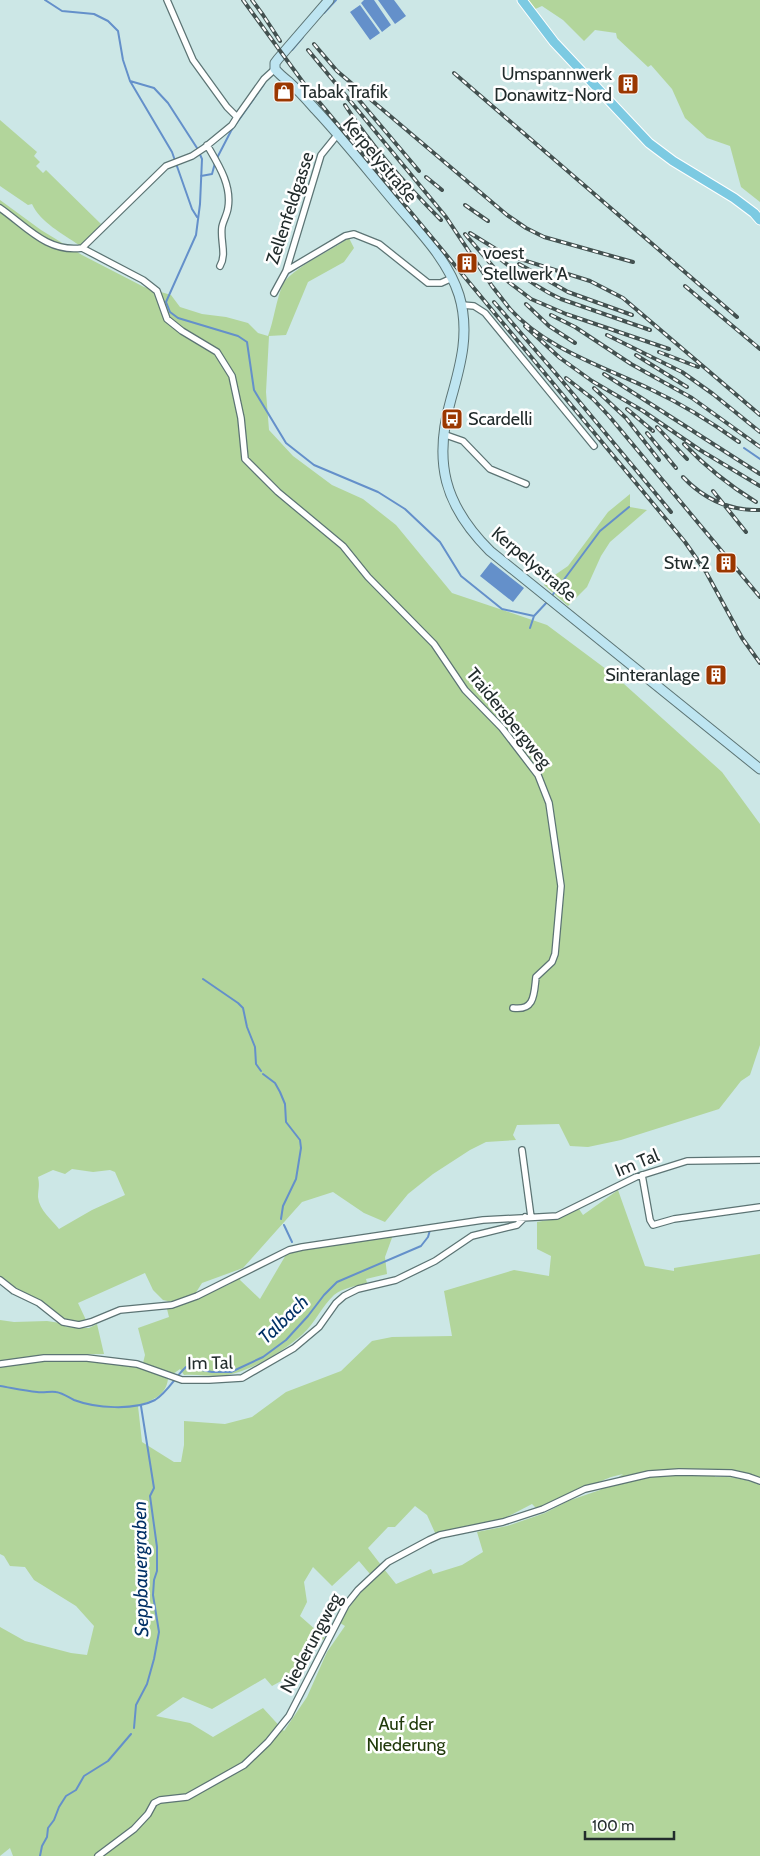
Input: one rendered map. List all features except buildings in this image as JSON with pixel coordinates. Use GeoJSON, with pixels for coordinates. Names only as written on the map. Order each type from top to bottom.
{"type":"FeatureCollection","features":[{"type":"Feature","properties":{"kind":"main road"},"geometry":{"type":"LineString","coordinates":[[275,69],[275,63],[278,59],[329,0]]}},
{"type":"Feature","properties":{"kind":"main road"},"geometry":{"type":"LineString","coordinates":[[522,0],[554,42],[649,143],[673,162],[734,198],[760,220]]}},
{"type":"Feature","properties":{"kind":"main road","name":"Kerpelystraße"},"geometry":{"type":"LineString","coordinates":[[275,69],[338,134],[425,239],[452,278],[462,306],[465,324],[462,355],[442,434],[442,460],[449,490],[461,516],[490,551],[760,769]]}},
{"type":"Feature","properties":{"kind":"street"},"geometry":{"type":"LineString","coordinates":[[167,0],[193,60],[237,117]]}},
{"type":"Feature","properties":{"kind":"street"},"geometry":{"type":"LineString","coordinates":[[0,208],[36,237],[52,245],[73,250],[82,248],[166,166],[206,147],[232,125],[264,79],[275,69]]}},
{"type":"Feature","properties":{"kind":"street","name":"Zellenfeldgasse"},"geometry":{"type":"LineString","coordinates":[[274,293],[286,270],[321,155],[338,134]]}},
{"type":"Feature","properties":{"kind":"street"},"geometry":{"type":"LineString","coordinates":[[206,147],[218,164],[228,191],[228,210],[222,227],[224,254],[220,266]]}},
{"type":"Feature","properties":{"kind":"street"},"geometry":{"type":"LineString","coordinates":[[286,270],[345,236],[354,234],[379,244],[428,283],[441,284],[452,278]]}},
{"type":"Feature","properties":{"kind":"street","name":"Traidersbergweg"},"geometry":{"type":"LineString","coordinates":[[82,248],[144,280],[157,291],[167,319],[182,331],[217,352],[232,376],[241,418],[245,459],[278,492],[342,546],[368,577],[434,644],[465,690],[502,728],[538,775],[549,803],[557,853],[561,886],[558,922],[552,962],[536,977],[534,994],[530,1005],[523,1009],[513,1008]]}},
{"type":"Feature","properties":{"kind":"street"},"geometry":{"type":"LineString","coordinates":[[462,306],[474,306],[485,313],[594,446]]}},
{"type":"Feature","properties":{"kind":"street"},"geometry":{"type":"LineString","coordinates":[[442,434],[463,441],[490,470],[526,484]]}},
{"type":"Feature","properties":{"kind":"street"},"geometry":{"type":"LineString","coordinates":[[522,1150],[528,1217]]}},
{"type":"Feature","properties":{"kind":"street","name":"Im Tal"},"geometry":{"type":"LineString","coordinates":[[0,1280],[14,1291],[39,1303],[63,1322],[79,1325],[120,1310],[162,1307],[198,1296],[289,1250],[483,1220],[557,1216],[642,1175],[687,1161],[760,1160]]}},
{"type":"Feature","properties":{"kind":"street"},"geometry":{"type":"LineString","coordinates":[[642,1175],[650,1220],[653,1225],[674,1219],[760,1207]]}},
{"type":"Feature","properties":{"kind":"street","name":"Im Tal"},"geometry":{"type":"LineString","coordinates":[[0,1364],[44,1358],[87,1358],[138,1364],[182,1380],[242,1378],[294,1348],[319,1327],[336,1303],[344,1296],[358,1289],[396,1280],[435,1261],[472,1236],[517,1225],[528,1217]]}},
{"type":"Feature","properties":{"kind":"street","name":"Niederungweg"},"geometry":{"type":"LineString","coordinates":[[98,1856],[134,1829],[148,1814],[154,1803],[160,1800],[187,1798],[244,1764],[268,1742],[290,1716],[346,1605],[358,1590],[388,1562],[440,1535],[503,1522],[543,1509],[585,1489],[607,1483],[649,1474],[679,1472],[731,1473],[760,1481]]}},
{"type":"Feature","properties":{"kind":"green space"},"geometry":{"type":"Polygon","coordinates":[[[526,0],[760,0],[760,202],[741,187],[730,146],[707,138],[685,118],[672,89],[651,65],[648,67],[617,38],[616,33],[595,30],[584,41],[563,20],[542,6],[533,10],[526,0]]]}},
{"type":"Feature","properties":{"kind":"green space"},"geometry":{"type":"Polygon","coordinates":[[[0,120],[37,152],[34,156],[40,162],[36,166],[43,173],[46,170],[101,224],[83,245],[79,245],[52,227],[40,216],[32,204],[28,205],[0,186],[0,120]]]}},
{"type":"Feature","properties":{"kind":"green space"},"geometry":{"type":"Polygon","coordinates":[[[0,200],[41,230],[82,255],[144,287],[171,295],[180,307],[202,314],[226,317],[248,323],[258,333],[268,336],[283,284],[304,265],[349,238],[354,248],[344,262],[308,282],[286,335],[269,336],[266,392],[269,430],[293,456],[332,485],[363,499],[396,525],[452,593],[547,625],[614,675],[722,772],[760,824],[760,1045],[750,1075],[741,1081],[719,1109],[621,1140],[588,1147],[570,1146],[559,1124],[517,1125],[513,1135],[516,1140],[486,1142],[470,1150],[433,1174],[408,1194],[385,1222],[364,1213],[333,1192],[302,1202],[243,1268],[202,1283],[195,1294],[172,1302],[163,1300],[153,1290],[145,1273],[78,1303],[86,1320],[77,1323],[66,1321],[0,1277],[0,200]],[[72,1169],[65,1174],[53,1170],[38,1177],[39,1202],[43,1210],[59,1229],[92,1210],[125,1195],[115,1172],[110,1170],[93,1172],[72,1169]]]}},
{"type":"Feature","properties":{"kind":"green space"},"geometry":{"type":"Polygon","coordinates":[[[630,494],[630,507],[647,510],[610,542],[601,556],[587,587],[568,606],[544,585],[549,579],[568,566],[608,512],[630,494]]]}},
{"type":"Feature","properties":{"kind":"green space","name":"Auf der Niederung"},"geometry":{"type":"Polygon","coordinates":[[[618,1190],[645,1266],[674,1271],[674,1268],[760,1254],[760,1479],[739,1472],[715,1470],[715,1477],[738,1478],[760,1485],[760,1856],[13,1856],[10,1848],[0,1856],[0,1627],[25,1641],[71,1653],[87,1655],[94,1626],[76,1606],[34,1580],[25,1567],[10,1566],[4,1556],[0,1554],[0,1366],[60,1360],[106,1360],[133,1365],[168,1379],[167,1385],[161,1393],[138,1406],[142,1442],[174,1462],[181,1462],[184,1445],[184,1421],[225,1424],[252,1417],[286,1392],[341,1371],[372,1341],[392,1337],[452,1336],[444,1291],[514,1270],[549,1276],[551,1256],[537,1249],[537,1222],[559,1218],[579,1209],[583,1215],[618,1190]],[[623,1474],[611,1477],[536,1508],[532,1504],[505,1518],[436,1535],[427,1515],[415,1506],[395,1527],[388,1527],[368,1548],[381,1565],[370,1574],[359,1561],[332,1586],[313,1567],[304,1582],[307,1602],[300,1616],[325,1638],[312,1648],[292,1675],[272,1686],[265,1678],[212,1709],[183,1697],[156,1716],[190,1723],[213,1737],[263,1708],[284,1731],[307,1697],[327,1652],[345,1626],[340,1623],[349,1607],[384,1569],[396,1584],[431,1569],[433,1574],[462,1565],[483,1552],[477,1532],[507,1526],[545,1513],[568,1501],[600,1490],[623,1474]]]}},
{"type":"Feature","properties":{"kind":"green space"},"geometry":{"type":"Polygon","coordinates":[[[393,1235],[385,1257],[387,1274],[366,1279],[367,1283],[345,1289],[334,1295],[303,1334],[285,1348],[263,1361],[240,1372],[218,1376],[184,1375],[180,1369],[173,1374],[143,1363],[145,1355],[138,1328],[169,1317],[167,1309],[188,1303],[230,1284],[241,1276],[240,1280],[260,1299],[287,1253],[301,1249],[393,1235]]]}},
{"type":"Feature","properties":{"kind":"green space"},"geometry":{"type":"Polygon","coordinates":[[[0,1320],[14,1322],[47,1321],[60,1323],[66,1327],[81,1328],[89,1328],[97,1324],[104,1354],[37,1355],[35,1357],[0,1363],[0,1320]]]}},
{"type":"Feature","properties":{"kind":"water"},"geometry":{"type":"Polygon","coordinates":[[[364,0],[374,0],[391,25],[382,32],[361,3],[364,0]]]}},
{"type":"Feature","properties":{"kind":"water"},"geometry":{"type":"Polygon","coordinates":[[[378,0],[394,0],[406,16],[395,24],[378,0]]]}},
{"type":"Feature","properties":{"kind":"water"},"geometry":{"type":"Polygon","coordinates":[[[360,5],[380,33],[370,40],[350,12],[360,5]]]}},
{"type":"Feature","properties":{"kind":"water"},"geometry":{"type":"Polygon","coordinates":[[[491,562],[524,588],[513,602],[480,576],[491,562]]]}},
{"type":"Feature","properties":{"kind":"waterway"},"geometry":{"type":"LineString","coordinates":[[45,0],[62,11],[94,14],[108,21],[118,31],[123,60],[130,81],[154,88],[168,103],[202,159],[200,204],[196,235],[166,302],[170,312],[178,318],[238,336],[247,342],[254,390],[286,443],[314,465],[378,492],[405,509],[440,542],[461,576],[502,609],[534,616],[548,601]]}},
{"type":"Feature","properties":{"kind":"waterway"},"geometry":{"type":"LineString","coordinates":[[324,13],[336,0]]}},
{"type":"Feature","properties":{"kind":"waterway"},"geometry":{"type":"LineString","coordinates":[[292,50],[303,37]]}},
{"type":"Feature","properties":{"kind":"waterway"},"geometry":{"type":"LineString","coordinates":[[130,81],[172,152],[192,209],[197,217]]}},
{"type":"Feature","properties":{"kind":"waterway"},"geometry":{"type":"LineString","coordinates":[[217,158],[231,131],[264,84]]}},
{"type":"Feature","properties":{"kind":"waterway"},"geometry":{"type":"LineString","coordinates":[[201,176],[212,174],[215,163]]}},
{"type":"Feature","properties":{"kind":"waterway"},"geometry":{"type":"LineString","coordinates":[[744,448],[760,459]]}},
{"type":"Feature","properties":{"kind":"waterway"},"geometry":{"type":"LineString","coordinates":[[551,597],[600,531],[629,507]]}},
{"type":"Feature","properties":{"kind":"waterway","name":"Talbach"},"geometry":{"type":"LineString","coordinates":[[530,628],[534,616]]}},
{"type":"Feature","properties":{"kind":"waterway"},"geometry":{"type":"LineString","coordinates":[[203,979],[243,1008],[247,1027],[255,1047],[256,1064],[261,1071]]}},
{"type":"Feature","properties":{"kind":"waterway"},"geometry":{"type":"LineString","coordinates":[[263,1074],[275,1083],[280,1092],[285,1104],[286,1122],[300,1140],[301,1148],[296,1179],[283,1206],[281,1219]]}},
{"type":"Feature","properties":{"kind":"waterway"},"geometry":{"type":"LineString","coordinates":[[284,1225],[292,1242]]}},
{"type":"Feature","properties":{"kind":"waterway","name":"Talbach"},"geometry":{"type":"LineString","coordinates":[[0,1386],[32,1392],[56,1392],[83,1403],[114,1407],[136,1406],[155,1400],[164,1393],[186,1367],[212,1372],[231,1372],[263,1357],[286,1340],[337,1282],[421,1246],[428,1237],[430,1230]]}},
{"type":"Feature","properties":{"kind":"waterway","name":"Seppbauergraben"},"geometry":{"type":"LineString","coordinates":[[134,1728],[136,1705],[147,1684],[159,1632],[153,1595],[157,1571],[157,1547],[150,1496],[154,1488],[141,1406]]}},
{"type":"Feature","properties":{"kind":"waterway","name":"Seppbauergraben"},"geometry":{"type":"LineString","coordinates":[[40,1856],[42,1846],[47,1837],[48,1828],[66,1796],[76,1790],[84,1776],[108,1761],[131,1734]]}},
{"type":"Feature","properties":{"kind":"railway"},"geometry":{"type":"LineString","coordinates":[[243,0],[305,85],[685,542],[706,572],[742,638],[760,663]]}},
{"type":"Feature","properties":{"kind":"railway"},"geometry":{"type":"LineString","coordinates":[[252,0],[280,41]]}},
{"type":"Feature","properties":{"kind":"railway"},"geometry":{"type":"LineString","coordinates":[[314,44],[337,71],[507,215],[526,228],[544,237],[633,262]]}},
{"type":"Feature","properties":{"kind":"railway"},"geometry":{"type":"LineString","coordinates":[[308,50],[446,217],[492,286],[510,309]]}},
{"type":"Feature","properties":{"kind":"railway"},"geometry":{"type":"LineString","coordinates":[[454,73],[737,317]]}},
{"type":"Feature","properties":{"kind":"railway"},"geometry":{"type":"LineString","coordinates":[[348,87],[419,171]]}},
{"type":"Feature","properties":{"kind":"railway"},"geometry":{"type":"LineString","coordinates":[[345,105],[366,136],[390,165],[441,220]]}},
{"type":"Feature","properties":{"kind":"railway"},"geometry":{"type":"LineString","coordinates":[[426,177],[442,190]]}},
{"type":"Feature","properties":{"kind":"railway"},"geometry":{"type":"LineString","coordinates":[[465,205],[488,221]]}},
{"type":"Feature","properties":{"kind":"railway"},"geometry":{"type":"LineString","coordinates":[[470,233],[504,254],[590,281],[623,298],[760,415]]}},
{"type":"Feature","properties":{"kind":"railway"},"geometry":{"type":"LineString","coordinates":[[465,234],[502,277],[531,299],[566,314],[669,349]]}},
{"type":"Feature","properties":{"kind":"railway"},"geometry":{"type":"LineString","coordinates":[[492,252],[525,278],[561,299],[650,330]]}},
{"type":"Feature","properties":{"kind":"railway"},"geometry":{"type":"LineString","coordinates":[[519,264],[568,292],[632,315]]}},
{"type":"Feature","properties":{"kind":"railway"},"geometry":{"type":"LineString","coordinates":[[685,286],[760,349]]}},
{"type":"Feature","properties":{"kind":"railway"},"geometry":{"type":"LineString","coordinates":[[494,302],[671,512]]}},
{"type":"Feature","properties":{"kind":"railway"},"geometry":{"type":"LineString","coordinates":[[526,304],[549,326],[575,343]]}},
{"type":"Feature","properties":{"kind":"railway"},"geometry":{"type":"LineString","coordinates":[[509,308],[540,335],[557,346],[673,401],[707,420],[739,442]]}},
{"type":"Feature","properties":{"kind":"railway"},"geometry":{"type":"LineString","coordinates":[[551,315],[575,327],[631,364],[692,398],[760,447]]}},
{"type":"Feature","properties":{"kind":"railway"},"geometry":{"type":"LineString","coordinates":[[525,326],[560,358],[592,381],[643,411],[700,450],[760,486]]}},
{"type":"Feature","properties":{"kind":"railway"},"geometry":{"type":"LineString","coordinates":[[607,335],[682,372],[760,432]]}},
{"type":"Feature","properties":{"kind":"railway"},"geometry":{"type":"LineString","coordinates":[[659,352],[698,367]]}},
{"type":"Feature","properties":{"kind":"railway"},"geometry":{"type":"LineString","coordinates":[[636,355],[687,387]]}},
{"type":"Feature","properties":{"kind":"railway"},"geometry":{"type":"LineString","coordinates":[[604,374],[760,474]]}},
{"type":"Feature","properties":{"kind":"railway"},"geometry":{"type":"LineString","coordinates":[[566,378],[593,399],[609,416],[760,597]]}},
{"type":"Feature","properties":{"kind":"railway"},"geometry":{"type":"LineString","coordinates":[[594,388],[626,418],[659,460]]}},
{"type":"Feature","properties":{"kind":"railway"},"geometry":{"type":"LineString","coordinates":[[627,409],[653,431]]}},
{"type":"Feature","properties":{"kind":"railway"},"geometry":{"type":"LineString","coordinates":[[657,427],[687,459]]}},
{"type":"Feature","properties":{"kind":"railway"},"geometry":{"type":"LineString","coordinates":[[647,433],[676,468]]}},
{"type":"Feature","properties":{"kind":"railway"},"geometry":{"type":"LineString","coordinates":[[684,444],[718,476],[756,502]]}},
{"type":"Feature","properties":{"kind":"railway"},"geometry":{"type":"LineString","coordinates":[[683,477],[700,492],[718,502],[738,508],[760,510]]}},
{"type":"Feature","properties":{"kind":"railway"},"geometry":{"type":"LineString","coordinates":[[713,491],[746,532]]}},
{"type":"Feature","properties":{"kind":"place","name":"Umspannwerk Donawitz-Nord"},"geometry":{"type":"Point","coordinates":[628,84]}},
{"type":"Feature","properties":{"kind":"place","name":"Tabak Trafik"},"geometry":{"type":"Point","coordinates":[284,92]}},
{"type":"Feature","properties":{"kind":"place","name":"voest Stellwerk A"},"geometry":{"type":"Point","coordinates":[467,263]}},
{"type":"Feature","properties":{"kind":"place","name":"Scardelli"},"geometry":{"type":"Point","coordinates":[452,419]}},
{"type":"Feature","properties":{"kind":"place","name":"Stw. 2"},"geometry":{"type":"Point","coordinates":[726,563]}},
{"type":"Feature","properties":{"kind":"place","name":"Sinteranlage"},"geometry":{"type":"Point","coordinates":[716,675]}}]}
